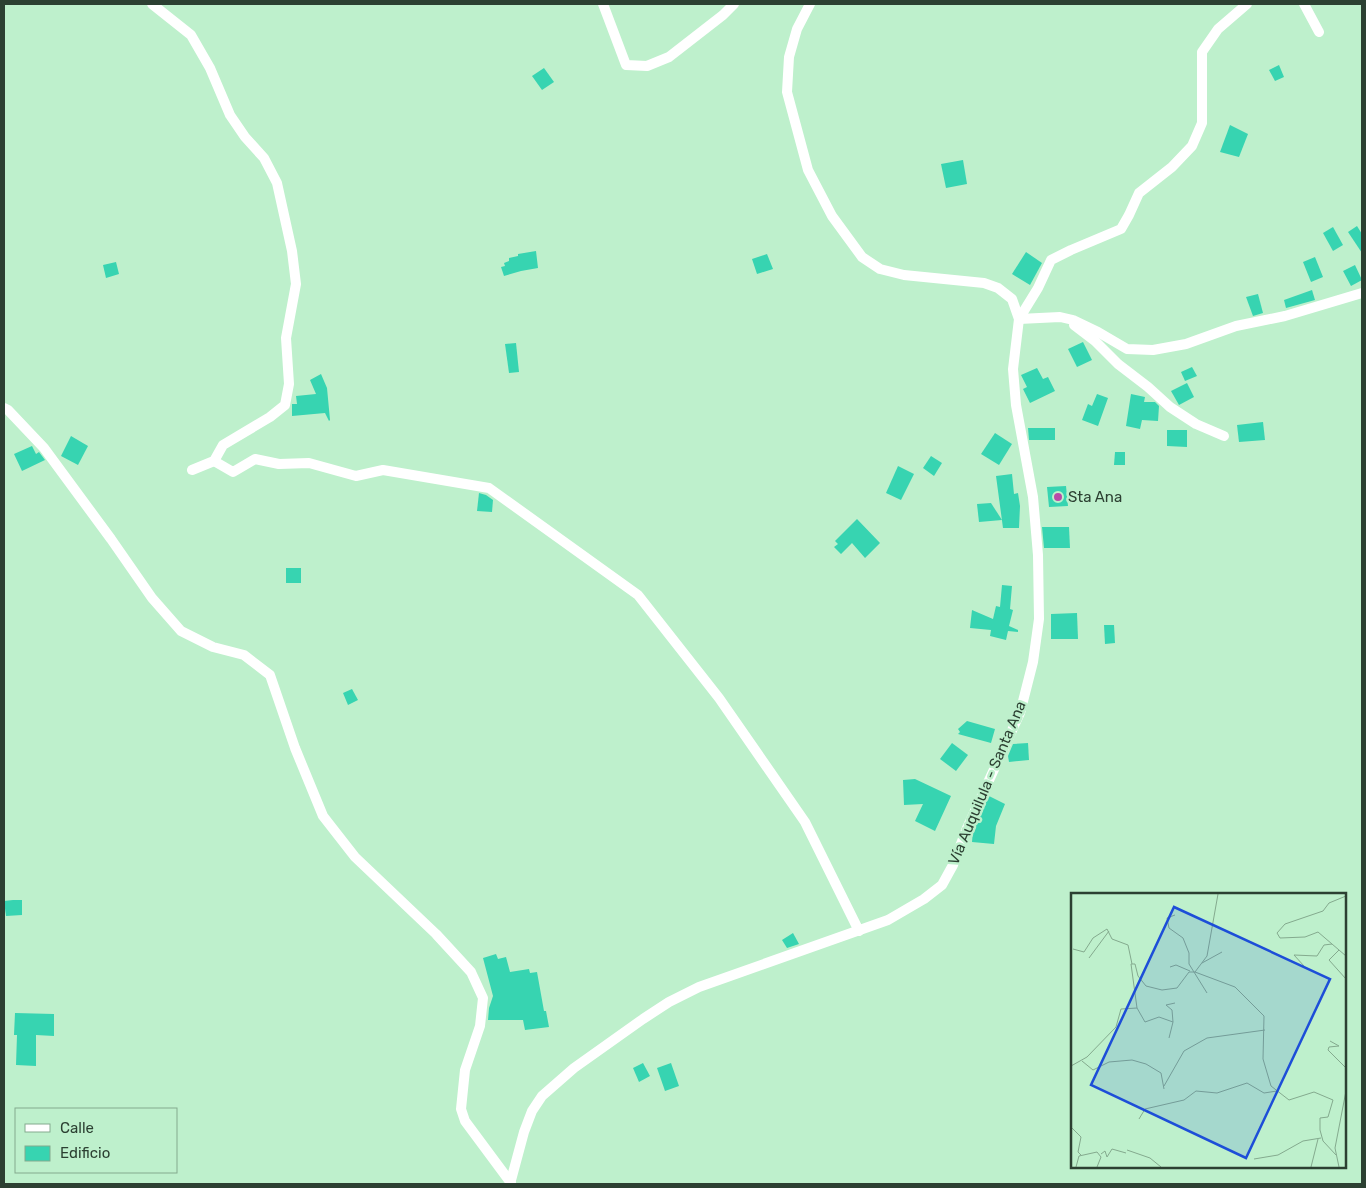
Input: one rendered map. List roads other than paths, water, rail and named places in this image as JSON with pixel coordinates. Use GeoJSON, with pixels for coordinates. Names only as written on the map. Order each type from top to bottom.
{"type":"FeatureCollection","features":[{"type":"Feature","properties":{"kind":"street"},"geometry":{"type":"LineString","coordinates":[[152,4],[191,35],[210,68],[230,115],[245,137],[264,158],[277,183],[292,251],[296,284],[286,338],[289,384],[285,405],[270,417],[223,445],[214,461],[192,470]]}},
{"type":"Feature","properties":{"kind":"street"},"geometry":{"type":"LineString","coordinates":[[603,4],[626,65],[647,66],[669,57],[723,15],[734,4]]}},
{"type":"Feature","properties":{"kind":"street"},"geometry":{"type":"LineString","coordinates":[[810,4],[797,29],[789,58],[787,92],[808,170],[832,216],[862,257],[880,269],[904,275],[984,283],[998,288],[1012,299],[1019,319]]}},
{"type":"Feature","properties":{"kind":"street"},"geometry":{"type":"LineString","coordinates":[[1019,319],[1038,288],[1051,260],[1121,229],[1130,215],[1139,193],[1172,167],[1192,146],[1202,123],[1202,52],[1218,28],[1247,4]]}},
{"type":"Feature","properties":{"kind":"street"},"geometry":{"type":"LineString","coordinates":[[1304,4],[1319,32]]}},
{"type":"Feature","properties":{"kind":"street"},"geometry":{"type":"LineString","coordinates":[[1019,319],[1060,317],[1073,320],[1127,349],[1153,350],[1186,344],[1236,326],[1285,316],[1362,293]]}},
{"type":"Feature","properties":{"kind":"street","name":"Vía Auquilula - Santa Ana"},"geometry":{"type":"LineString","coordinates":[[510,1184],[524,1132],[532,1111],[542,1096],[574,1068],[669,1002],[700,987],[888,920],[924,899],[942,884],[953,865],[967,828],[1020,713],[1033,662],[1039,619],[1038,554],[1033,497],[1016,405],[1013,369],[1019,319]]}},
{"type":"Feature","properties":{"kind":"street"},"geometry":{"type":"LineString","coordinates":[[1073,320],[1074,326],[1095,341],[1118,364],[1170,407],[1196,424],[1224,436]]}},
{"type":"Feature","properties":{"kind":"street"},"geometry":{"type":"LineString","coordinates":[[4,408],[29,430],[44,448],[152,598],[181,631],[213,647],[244,655],[270,675],[295,748],[323,816],[355,857],[436,934],[471,972],[484,998],[480,1026],[465,1070],[461,1109],[465,1121],[510,1184]]}},
{"type":"Feature","properties":{"kind":"street"},"geometry":{"type":"LineString","coordinates":[[214,461],[233,472],[255,459],[279,464],[309,463],[356,476],[383,470],[489,488],[638,595],[719,698],[805,822],[859,931]]}},
{"type":"Feature","properties":{"kind":"place","name":"Sta Ana"},"geometry":{"type":"Point","coordinates":[1058,497]}}]}
